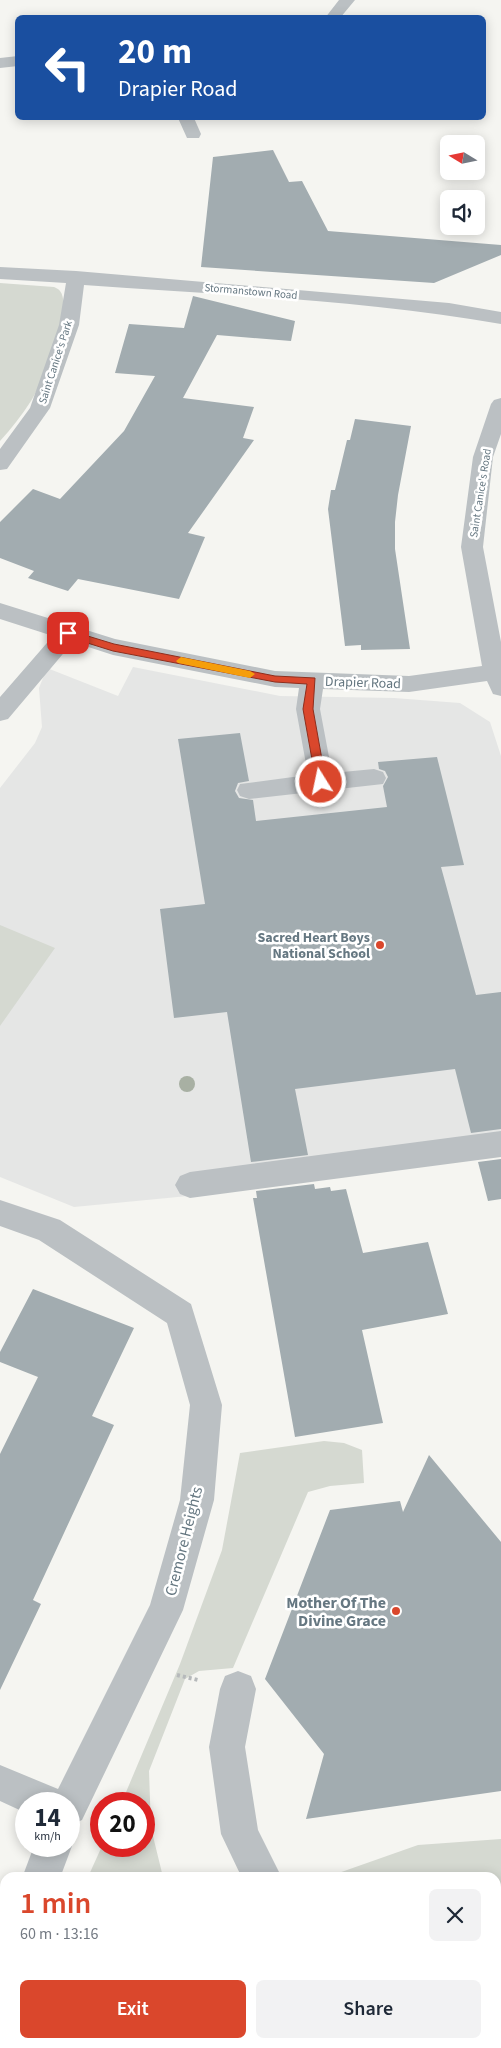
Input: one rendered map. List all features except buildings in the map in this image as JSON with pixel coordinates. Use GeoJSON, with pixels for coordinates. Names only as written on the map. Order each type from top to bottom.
{"type":"FeatureCollection","features":[{"type":"Feature","properties":{"kind":"street"},"geometry":{"type":"LineString","coordinates":[[333,15],[347,0]]}},
{"type":"Feature","properties":{"kind":"street"},"geometry":{"type":"LineString","coordinates":[[0,63],[15,61]]}},
{"type":"Feature","properties":{"kind":"street"},"geometry":{"type":"LineString","coordinates":[[187,120],[193,134]]}},
{"type":"Feature","properties":{"kind":"street","name":"Stormanstown Road"},"geometry":{"type":"LineString","coordinates":[[0,272],[367,301],[450,309],[501,318]]}},
{"type":"Feature","properties":{"kind":"street","name":"Saint Canice's Park"},"geometry":{"type":"LineString","coordinates":[[0,464],[40,408],[69,324],[76,277]]}},
{"type":"Feature","properties":{"kind":"street","name":"Saint Canice's Road"},"geometry":{"type":"LineString","coordinates":[[498,681],[472,547],[491,477],[483,457],[501,404]]}},
{"type":"Feature","properties":{"kind":"street","name":"Drapier Road"},"geometry":{"type":"LineString","coordinates":[[0,612],[113,647],[275,679],[409,684],[498,681]]}},
{"type":"Feature","properties":{"kind":"street"},"geometry":{"type":"LineString","coordinates":[[0,713],[68,633]]}},
{"type":"Feature","properties":{"kind":"street"},"geometry":{"type":"LineString","coordinates":[[312,680],[308,709],[321,782]]}},
{"type":"Feature","properties":{"kind":"street"},"geometry":{"type":"LineString","coordinates":[[249,790],[374,778]]}},
{"type":"Feature","properties":{"kind":"street"},"geometry":{"type":"LineString","coordinates":[[190,1185],[501,1144]]}},
{"type":"Feature","properties":{"kind":"street","name":"Cremore Heights"},"geometry":{"type":"LineString","coordinates":[[0,1213],[49,1230],[180,1314],[206,1405],[197,1500],[166,1610],[76,1792]]}},
{"type":"Feature","properties":{"kind":"street"},"geometry":{"type":"LineString","coordinates":[[238,1689],[227,1747],[240,1834],[259,1872]]}},
{"type":"Feature","properties":{"kind":"street"},"geometry":{"type":"LineString","coordinates":[[0,1783],[21,1792]]}},
{"type":"Feature","properties":{"kind":"street"},"geometry":{"type":"LineString","coordinates":[[43,1872],[49,1857]]}},
{"type":"Feature","properties":{"kind":"path"},"geometry":{"type":"LineString","coordinates":[[138,1666],[238,1689]]}},
{"type":"Feature","properties":{"kind":"shaded area"},"geometry":{"type":"Polygon","coordinates":[[[0,283],[54,287],[60,290],[63,300],[63,313],[55,346],[36,392],[28,406],[0,441],[0,283]]]}},
{"type":"Feature","properties":{"kind":"shaded area"},"geometry":{"type":"Polygon","coordinates":[[[133,667],[280,696],[394,698],[460,703],[490,722],[501,756],[501,1154],[188,1196],[74,1207],[0,1177],[0,788],[35,743],[42,727],[39,688],[47,668],[118,696],[133,667]]]}},
{"type":"Feature","properties":{"kind":"shaded area"},"geometry":{"type":"Polygon","coordinates":[[[0,925],[55,948],[0,1026],[0,925]]]}},
{"type":"Feature","properties":{"kind":"shaded area"},"geometry":{"type":"Polygon","coordinates":[[[324,1441],[344,1443],[362,1450],[364,1483],[330,1486],[308,1492],[233,1668],[199,1671],[185,1679],[149,1771],[150,1792],[126,1792],[180,1664],[222,1550],[240,1453],[324,1441]]]}},
{"type":"Feature","properties":{"kind":"shaded area"},"geometry":{"type":"Polygon","coordinates":[[[501,1839],[501,1872],[341,1872],[418,1845],[501,1839]]]}},
{"type":"Feature","properties":{"kind":"shaded area"},"geometry":{"type":"Polygon","coordinates":[[[155,1844],[162,1872],[90,1872],[97,1857],[155,1857],[155,1844]]]}},
{"type":"Feature","properties":{"kind":"slow traffic"},"geometry":{"type":"LineString","coordinates":[[181,661],[250,674]]}},
{"type":"Feature","properties":{"kind":"place","name":"Sacred Heart Boys National School"},"geometry":{"type":"Point","coordinates":[380,945]}},
{"type":"Feature","properties":{"kind":"place","name":"Mother Of The Divine Grace"},"geometry":{"type":"Point","coordinates":[396,1611]}},
{"type":"Feature","properties":{"kind":"route"},"geometry":{"type":"LineString","coordinates":[[68,633],[113,647],[275,679],[312,680],[308,709],[321,782]]}}]}
